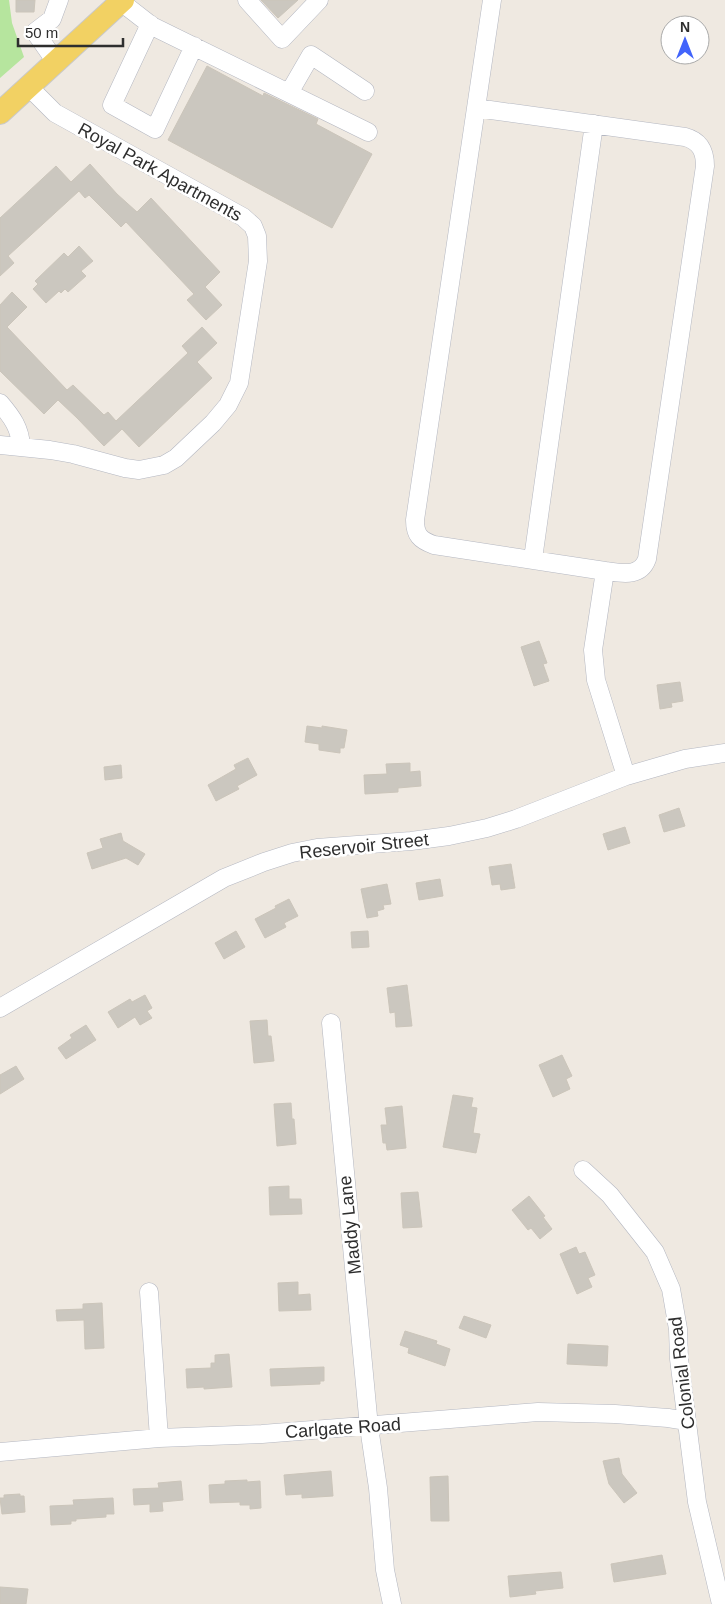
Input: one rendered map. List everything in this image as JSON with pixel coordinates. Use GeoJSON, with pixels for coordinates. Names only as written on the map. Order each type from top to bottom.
{"type":"FeatureCollection","features":[{"type":"Feature","properties":{"kind":"main road"},"geometry":{"type":"LineString","coordinates":[[0,114],[115,3]]}},
{"type":"Feature","properties":{"kind":"street"},"geometry":{"type":"LineString","coordinates":[[56,62],[36,32],[52,19],[59,0]]}},
{"type":"Feature","properties":{"kind":"street"},"geometry":{"type":"LineString","coordinates":[[248,0],[282,38],[320,0]]}},
{"type":"Feature","properties":{"kind":"street"},"geometry":{"type":"LineString","coordinates":[[476,108],[692,139],[704,151],[705,158],[647,559],[642,568],[634,573],[624,574],[533,559],[434,546],[424,542],[418,536],[415,528],[476,108],[492,0]]}},
{"type":"Feature","properties":{"kind":"street"},"geometry":{"type":"LineString","coordinates":[[115,3],[150,24],[368,132]]}},
{"type":"Feature","properties":{"kind":"street"},"geometry":{"type":"LineString","coordinates":[[150,24],[112,105],[155,129],[194,46]]}},
{"type":"Feature","properties":{"kind":"street"},"geometry":{"type":"LineString","coordinates":[[289,93],[311,55],[365,91]]}},
{"type":"Feature","properties":{"kind":"street","name":"Royal Park Apartments"},"geometry":{"type":"LineString","coordinates":[[0,445],[21,446],[73,454],[138,470],[164,465],[176,458],[213,422],[228,404],[239,383],[258,261],[257,236],[253,226],[243,217],[55,113],[29,87]]}},
{"type":"Feature","properties":{"kind":"street"},"geometry":{"type":"LineString","coordinates":[[533,559],[594,124]]}},
{"type":"Feature","properties":{"kind":"street"},"geometry":{"type":"LineString","coordinates":[[0,403],[17,425],[21,446]]}},
{"type":"Feature","properties":{"kind":"street"},"geometry":{"type":"LineString","coordinates":[[605,571],[593,660],[596,680],[626,776]]}},
{"type":"Feature","properties":{"kind":"street","name":"Reservoir Street"},"geometry":{"type":"LineString","coordinates":[[0,1008],[224,878],[264,862],[292,853],[317,848],[411,841],[487,828],[626,776],[685,759],[725,753]]}},
{"type":"Feature","properties":{"kind":"street","name":"Maddy Lane"},"geometry":{"type":"LineString","coordinates":[[331,1023],[369,1427],[378,1488],[386,1570],[392,1604]]}},
{"type":"Feature","properties":{"kind":"street","name":"Colonial Road"},"geometry":{"type":"LineString","coordinates":[[583,1170],[610,1195],[655,1252],[671,1289],[678,1329],[679,1359],[697,1502],[721,1604]]}},
{"type":"Feature","properties":{"kind":"street"},"geometry":{"type":"LineString","coordinates":[[149,1292],[159,1438]]}},
{"type":"Feature","properties":{"kind":"street","name":"Carlgate Road"},"geometry":{"type":"LineString","coordinates":[[0,1452],[159,1438],[369,1427],[538,1412],[623,1415],[687,1421]]}},
{"type":"Feature","properties":{"kind":"green space"},"geometry":{"type":"Polygon","coordinates":[[[0,0],[9,0],[12,23],[24,57],[0,78],[0,0]]]}},
{"type":"Feature","properties":{"kind":"building"},"geometry":{"type":"Polygon","coordinates":[[[16,0],[35,0],[34,12],[16,12],[16,0]]]}},
{"type":"Feature","properties":{"kind":"building"},"geometry":{"type":"Polygon","coordinates":[[[261,0],[298,0],[278,18],[261,0]]]}},
{"type":"Feature","properties":{"kind":"building"},"geometry":{"type":"Polygon","coordinates":[[[207,66],[263,96],[264,93],[318,119],[316,124],[372,154],[332,228],[168,140],[207,66]]]}},
{"type":"Feature","properties":{"kind":"building"},"geometry":{"type":"Polygon","coordinates":[[[90,164],[117,194],[137,212],[151,198],[220,272],[205,287],[222,305],[206,320],[187,300],[194,294],[126,222],[121,227],[89,195],[85,198],[79,191],[8,256],[14,263],[0,276],[0,218],[56,166],[71,182],[90,164]]]}},
{"type":"Feature","properties":{"kind":"building"},"geometry":{"type":"Polygon","coordinates":[[[79,246],[93,261],[81,271],[86,276],[68,292],[65,289],[61,293],[59,291],[46,303],[33,289],[38,284],[35,281],[64,253],[68,257],[79,246]]]}},
{"type":"Feature","properties":{"kind":"building"},"geometry":{"type":"Polygon","coordinates":[[[12,292],[27,307],[7,327],[67,390],[73,385],[104,415],[108,412],[116,421],[188,353],[182,346],[202,327],[217,343],[197,362],[212,378],[139,447],[122,429],[104,446],[58,400],[44,414],[0,371],[0,305],[12,292]]]}},
{"type":"Feature","properties":{"kind":"building"},"geometry":{"type":"Polygon","coordinates":[[[539,641],[547,663],[543,664],[549,681],[534,686],[521,647],[539,641]]]}},
{"type":"Feature","properties":{"kind":"building"},"geometry":{"type":"Polygon","coordinates":[[[680,682],[683,701],[671,703],[672,707],[660,709],[657,685],[680,682]]]}},
{"type":"Feature","properties":{"kind":"building"},"geometry":{"type":"Polygon","coordinates":[[[307,726],[347,730],[344,748],[340,748],[340,753],[319,750],[319,744],[305,742],[307,726]]]}},
{"type":"Feature","properties":{"kind":"building"},"geometry":{"type":"Polygon","coordinates":[[[248,758],[257,775],[237,786],[239,789],[216,801],[208,785],[236,769],[234,765],[248,758]]]}},
{"type":"Feature","properties":{"kind":"building"},"geometry":{"type":"Polygon","coordinates":[[[410,763],[410,772],[420,771],[421,786],[398,788],[398,792],[365,794],[364,775],[387,774],[386,764],[410,763]]]}},
{"type":"Feature","properties":{"kind":"building"},"geometry":{"type":"Polygon","coordinates":[[[121,765],[122,778],[105,780],[104,767],[121,765]]]}},
{"type":"Feature","properties":{"kind":"building"},"geometry":{"type":"Polygon","coordinates":[[[679,808],[685,826],[664,832],[659,815],[679,808]]]}},
{"type":"Feature","properties":{"kind":"building"},"geometry":{"type":"Polygon","coordinates":[[[625,827],[630,843],[608,850],[603,834],[625,827]]]}},
{"type":"Feature","properties":{"kind":"building"},"geometry":{"type":"Polygon","coordinates":[[[121,833],[123,841],[145,854],[138,865],[126,858],[92,869],[87,853],[103,848],[100,839],[121,833]]]}},
{"type":"Feature","properties":{"kind":"building"},"geometry":{"type":"Polygon","coordinates":[[[511,864],[515,888],[501,890],[500,884],[492,885],[489,867],[511,864]]]}},
{"type":"Feature","properties":{"kind":"building"},"geometry":{"type":"Polygon","coordinates":[[[440,879],[443,896],[419,900],[416,883],[440,879]]]}},
{"type":"Feature","properties":{"kind":"building"},"geometry":{"type":"Polygon","coordinates":[[[387,884],[391,904],[383,905],[384,909],[377,911],[378,916],[367,918],[361,889],[387,884]]]}},
{"type":"Feature","properties":{"kind":"building"},"geometry":{"type":"Polygon","coordinates":[[[289,899],[298,916],[284,923],[286,927],[265,938],[255,919],[289,899]]]}},
{"type":"Feature","properties":{"kind":"building"},"geometry":{"type":"Polygon","coordinates":[[[236,931],[245,947],[224,959],[215,943],[236,931]]]}},
{"type":"Feature","properties":{"kind":"building"},"geometry":{"type":"Polygon","coordinates":[[[368,931],[369,947],[352,948],[351,932],[368,931]]]}},
{"type":"Feature","properties":{"kind":"building"},"geometry":{"type":"Polygon","coordinates":[[[407,985],[412,1026],[396,1027],[395,1012],[390,1013],[387,988],[407,985]]]}},
{"type":"Feature","properties":{"kind":"building"},"geometry":{"type":"Polygon","coordinates":[[[145,995],[152,1008],[147,1011],[152,1018],[140,1025],[135,1017],[118,1028],[108,1012],[130,999],[132,1002],[145,995]]]}},
{"type":"Feature","properties":{"kind":"building"},"geometry":{"type":"Polygon","coordinates":[[[267,1020],[268,1036],[271,1036],[274,1061],[254,1063],[250,1021],[267,1020]]]}},
{"type":"Feature","properties":{"kind":"building"},"geometry":{"type":"Polygon","coordinates":[[[86,1025],[96,1040],[66,1059],[58,1048],[72,1038],[70,1035],[86,1025]]]}},
{"type":"Feature","properties":{"kind":"building"},"geometry":{"type":"Polygon","coordinates":[[[562,1055],[572,1076],[566,1079],[570,1089],[553,1097],[539,1065],[562,1055]]]}},
{"type":"Feature","properties":{"kind":"building"},"geometry":{"type":"Polygon","coordinates":[[[16,1066],[24,1079],[0,1094],[0,1075],[16,1066]]]}},
{"type":"Feature","properties":{"kind":"building"},"geometry":{"type":"Polygon","coordinates":[[[453,1095],[473,1098],[471,1107],[477,1108],[473,1133],[480,1134],[476,1153],[443,1147],[453,1095]]]}},
{"type":"Feature","properties":{"kind":"building"},"geometry":{"type":"Polygon","coordinates":[[[291,1103],[296,1144],[277,1146],[274,1104],[291,1103]]]}},
{"type":"Feature","properties":{"kind":"building"},"geometry":{"type":"Polygon","coordinates":[[[402,1106],[406,1148],[387,1150],[386,1143],[383,1143],[381,1125],[387,1125],[385,1108],[402,1106]]]}},
{"type":"Feature","properties":{"kind":"building"},"geometry":{"type":"Polygon","coordinates":[[[289,1186],[289,1199],[301,1199],[302,1214],[270,1215],[269,1187],[289,1186]]]}},
{"type":"Feature","properties":{"kind":"building"},"geometry":{"type":"Polygon","coordinates":[[[418,1192],[422,1227],[403,1228],[401,1193],[418,1192]]]}},
{"type":"Feature","properties":{"kind":"building"},"geometry":{"type":"Polygon","coordinates":[[[529,1196],[545,1216],[543,1217],[552,1229],[540,1239],[531,1228],[528,1230],[512,1210],[529,1196]]]}},
{"type":"Feature","properties":{"kind":"building"},"geometry":{"type":"Polygon","coordinates":[[[576,1247],[579,1254],[585,1252],[595,1275],[588,1278],[592,1287],[577,1294],[560,1254],[576,1247]]]}},
{"type":"Feature","properties":{"kind":"building"},"geometry":{"type":"Polygon","coordinates":[[[298,1282],[298,1295],[310,1294],[311,1310],[279,1311],[278,1283],[298,1282]]]}},
{"type":"Feature","properties":{"kind":"building"},"geometry":{"type":"Polygon","coordinates":[[[102,1303],[104,1348],[85,1349],[84,1320],[57,1321],[56,1310],[83,1309],[83,1304],[102,1303]]]}},
{"type":"Feature","properties":{"kind":"building"},"geometry":{"type":"Polygon","coordinates":[[[464,1316],[491,1325],[486,1338],[459,1328],[464,1316]]]}},
{"type":"Feature","properties":{"kind":"building"},"geometry":{"type":"Polygon","coordinates":[[[405,1331],[437,1341],[436,1344],[450,1349],[445,1366],[408,1353],[409,1348],[400,1345],[405,1331]]]}},
{"type":"Feature","properties":{"kind":"building"},"geometry":{"type":"Polygon","coordinates":[[[568,1344],[608,1346],[607,1366],[567,1364],[568,1344]]]}},
{"type":"Feature","properties":{"kind":"building"},"geometry":{"type":"Polygon","coordinates":[[[229,1354],[232,1387],[187,1388],[186,1369],[211,1368],[211,1363],[215,1363],[215,1355],[229,1354]]]}},
{"type":"Feature","properties":{"kind":"building"},"geometry":{"type":"Polygon","coordinates":[[[324,1367],[324,1381],[320,1381],[320,1384],[271,1386],[270,1369],[324,1367]]]}},
{"type":"Feature","properties":{"kind":"building"},"geometry":{"type":"Polygon","coordinates":[[[619,1458],[622,1474],[637,1493],[624,1503],[609,1484],[603,1461],[619,1458]]]}},
{"type":"Feature","properties":{"kind":"building"},"geometry":{"type":"Polygon","coordinates":[[[331,1471],[333,1496],[302,1498],[302,1494],[286,1495],[284,1475],[331,1471]]]}},
{"type":"Feature","properties":{"kind":"building"},"geometry":{"type":"Polygon","coordinates":[[[448,1476],[449,1521],[431,1521],[430,1477],[448,1476]]]}},
{"type":"Feature","properties":{"kind":"building"},"geometry":{"type":"Polygon","coordinates":[[[247,1480],[247,1482],[260,1481],[261,1508],[250,1509],[250,1505],[240,1505],[240,1502],[210,1503],[209,1485],[225,1484],[225,1481],[247,1480]]]}},
{"type":"Feature","properties":{"kind":"building"},"geometry":{"type":"Polygon","coordinates":[[[181,1481],[183,1500],[162,1502],[163,1511],[150,1512],[150,1504],[134,1505],[133,1489],[159,1488],[158,1483],[181,1481]]]}},
{"type":"Feature","properties":{"kind":"building"},"geometry":{"type":"Polygon","coordinates":[[[20,1494],[20,1496],[24,1496],[25,1512],[2,1514],[0,1498],[4,1498],[4,1495],[20,1494]]]}},
{"type":"Feature","properties":{"kind":"building"},"geometry":{"type":"Polygon","coordinates":[[[113,1498],[114,1514],[106,1514],[106,1517],[76,1519],[76,1521],[71,1521],[71,1524],[51,1525],[50,1506],[74,1505],[73,1500],[113,1498]]]}},
{"type":"Feature","properties":{"kind":"building"},"geometry":{"type":"Polygon","coordinates":[[[662,1555],[666,1574],[614,1582],[611,1564],[662,1555]]]}},
{"type":"Feature","properties":{"kind":"building"},"geometry":{"type":"Polygon","coordinates":[[[561,1572],[563,1588],[535,1591],[536,1594],[510,1597],[508,1576],[561,1572]]]}},
{"type":"Feature","properties":{"kind":"building"},"geometry":{"type":"Polygon","coordinates":[[[0,1587],[28,1589],[26,1604],[0,1604],[0,1587]]]}}]}
